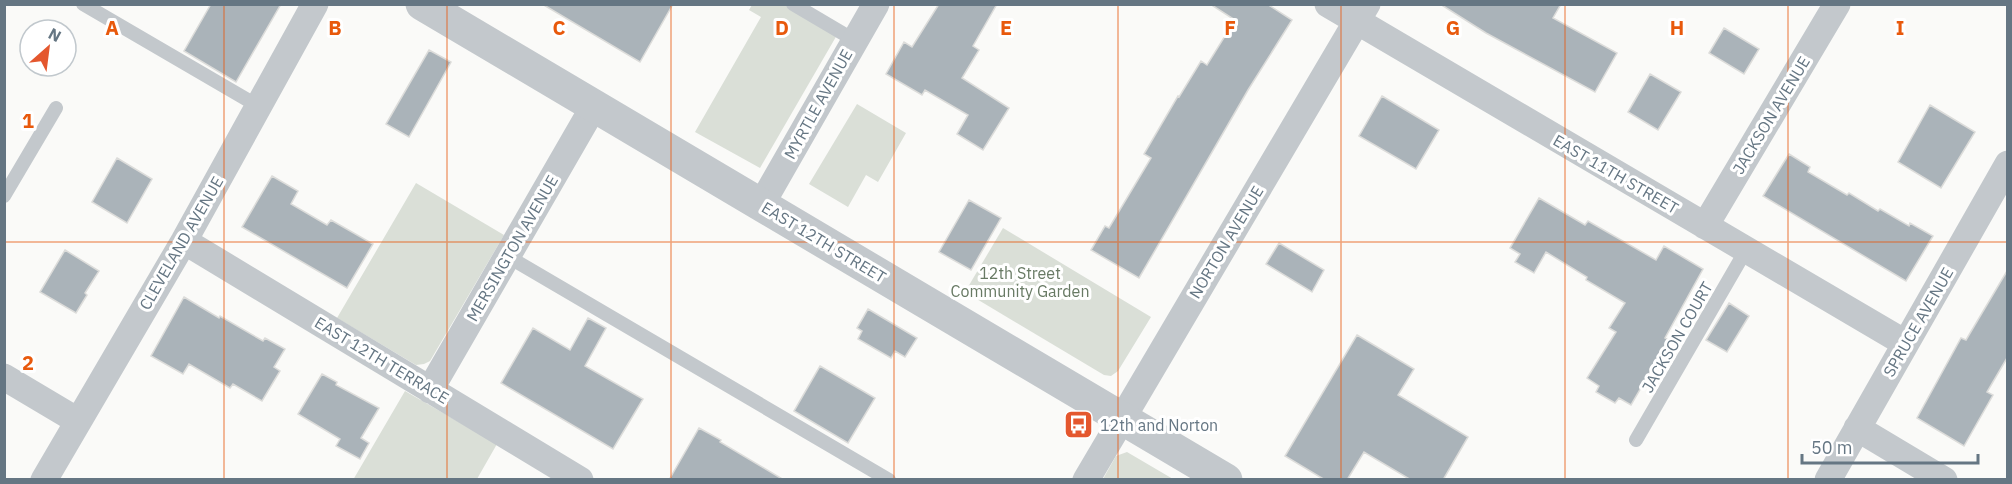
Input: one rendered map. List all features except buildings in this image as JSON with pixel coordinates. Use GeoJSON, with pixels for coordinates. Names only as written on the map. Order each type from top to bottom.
{"type":"FeatureCollection","features":[{"type":"Feature","properties":{"kind":"street","name":"CLEVELAND AVENUE"},"geometry":{"type":"LineString","coordinates":[[44,480],[184,241],[315,4]]}},
{"type":"Feature","properties":{"kind":"street","name":"EAST 12TH STREET"},"geometry":{"type":"LineString","coordinates":[[422,4],[1226,480]]}},
{"type":"Feature","properties":{"kind":"street","name":"MYRTLE AVENUE"},"geometry":{"type":"LineString","coordinates":[[761,205],[876,4]]}},
{"type":"Feature","properties":{"kind":"street","name":"EAST 11TH STREET"},"geometry":{"type":"LineString","coordinates":[[1328,4],[1362,13],[1705,226],[1905,343]]}},
{"type":"Feature","properties":{"kind":"street","name":"JACKSON AVENUE"},"geometry":{"type":"LineString","coordinates":[[1705,226],[1837,4]]}},
{"type":"Feature","properties":{"kind":"street","name":"NORTON AVENUE"},"geometry":{"type":"LineString","coordinates":[[1086,480],[1362,13]]}},
{"type":"Feature","properties":{"kind":"street","name":"MERSINGTON AVENUE"},"geometry":{"type":"LineString","coordinates":[[430,390],[594,106]]}},
{"type":"Feature","properties":{"kind":"street","name":"SPRUCE AVENUE"},"geometry":{"type":"LineString","coordinates":[[1828,480],[2007,164]]}},
{"type":"Feature","properties":{"kind":"street","name":"EAST 12TH TERRACE"},"geometry":{"type":"LineString","coordinates":[[184,241],[580,480]]}},
{"type":"Feature","properties":{"kind":"street"},"geometry":{"type":"LineString","coordinates":[[4,377],[78,421]]}},
{"type":"Feature","properties":{"kind":"street"},"geometry":{"type":"LineString","coordinates":[[1857,428],[1944,480]]}},
{"type":"Feature","properties":{"kind":"lane"},"geometry":{"type":"LineString","coordinates":[[82,4],[258,106]]}},
{"type":"Feature","properties":{"kind":"lane"},"geometry":{"type":"LineString","coordinates":[[793,4],[854,40]]}},
{"type":"Feature","properties":{"kind":"lane"},"geometry":{"type":"LineString","coordinates":[[4,196],[56,108]]}},
{"type":"Feature","properties":{"kind":"lane","name":"JACKSON COURT"},"geometry":{"type":"LineString","coordinates":[[1636,440],[1746,250]]}},
{"type":"Feature","properties":{"kind":"lane"},"geometry":{"type":"LineString","coordinates":[[507,256],[889,480]]}},
{"type":"Feature","properties":{"kind":"green space"},"geometry":{"type":"Polygon","coordinates":[[[752,5],[785,5],[837,35],[760,168],[695,132],[761,17],[749,10],[752,5]]]}},
{"type":"Feature","properties":{"kind":"green space"},"geometry":{"type":"Polygon","coordinates":[[[857,104],[906,133],[878,182],[866,175],[848,207],[809,184],[857,104]]]}},
{"type":"Feature","properties":{"kind":"green space"},"geometry":{"type":"Polygon","coordinates":[[[416,183],[504,235],[430,361],[416,365],[337,318],[416,183]]]}},
{"type":"Feature","properties":{"kind":"green space","name":"12th Street Community Garden"},"geometry":{"type":"Polygon","coordinates":[[[1003,228],[1151,317],[1118,371],[1111,376],[1104,375],[965,292],[1003,228]]]}},
{"type":"Feature","properties":{"kind":"green space"},"geometry":{"type":"Polygon","coordinates":[[[405,391],[497,444],[477,479],[353,480],[405,391]]]}},
{"type":"Feature","properties":{"kind":"green space"},"geometry":{"type":"Polygon","coordinates":[[[1127,452],[1173,479],[1103,479],[1116,456],[1127,452]]]}},
{"type":"Feature","properties":{"kind":"place","name":"12th and Norton"},"geometry":{"type":"Point","coordinates":[1079,425]}}]}
